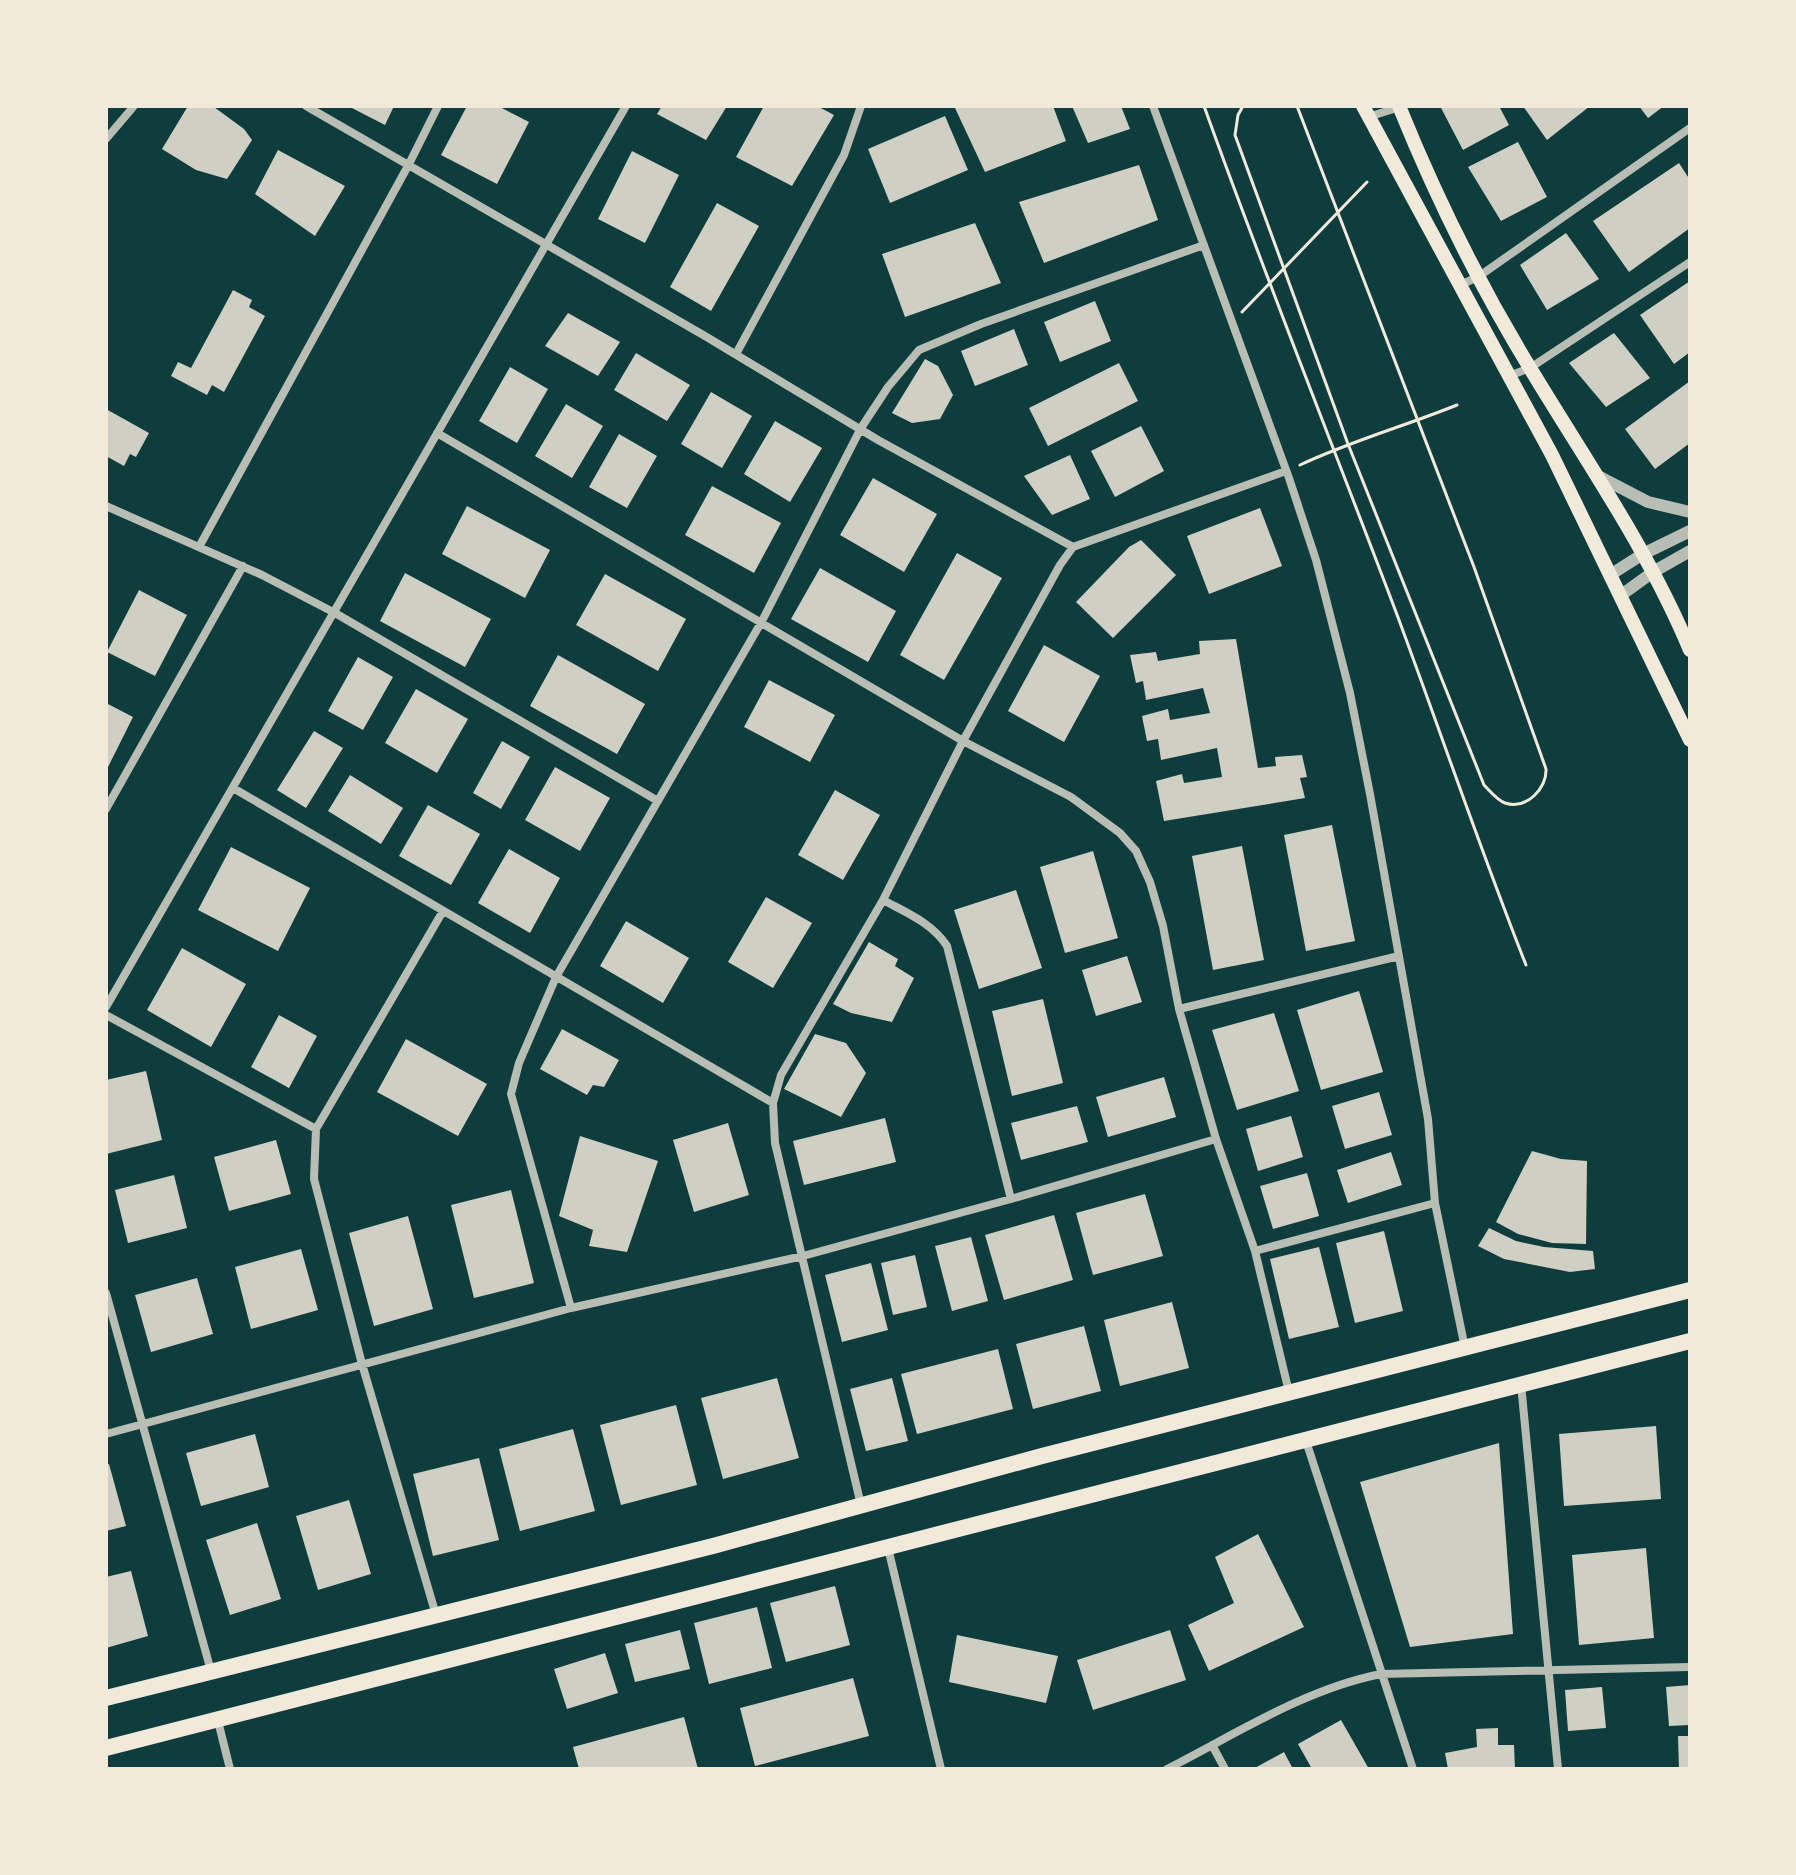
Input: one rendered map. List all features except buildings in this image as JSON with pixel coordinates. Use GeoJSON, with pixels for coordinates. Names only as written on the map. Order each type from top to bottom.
{"type":"FeatureCollection","features":[{"type":"Feature","properties":{"kind":"main road"},"geometry":{"type":"LineString","coordinates":[[1401,107],[1478,277],[1530,368],[1600,477],[1672,607],[1690,650]]}},
{"type":"Feature","properties":{"kind":"main road"},"geometry":{"type":"LineString","coordinates":[[1365,111],[1552,455],[1690,740]]}},
{"type":"Feature","properties":{"kind":"main road"},"geometry":{"type":"LineString","coordinates":[[106,1698],[861,1507],[1042,1456],[1690,1290]]}},
{"type":"Feature","properties":{"kind":"main road"},"geometry":{"type":"LineString","coordinates":[[106,1748],[1690,1341]]}},
{"type":"Feature","properties":{"kind":"street"},"geometry":{"type":"LineString","coordinates":[[106,139],[134,106]]}},
{"type":"Feature","properties":{"kind":"street"},"geometry":{"type":"LineString","coordinates":[[306,106],[861,428],[1073,547]]}},
{"type":"Feature","properties":{"kind":"street"},"geometry":{"type":"LineString","coordinates":[[199,547],[438,106]]}},
{"type":"Feature","properties":{"kind":"street"},"geometry":{"type":"LineString","coordinates":[[106,1007],[626,106]]}},
{"type":"Feature","properties":{"kind":"street"},"geometry":{"type":"LineString","coordinates":[[736,354],[844,155],[861,106]]}},
{"type":"Feature","properties":{"kind":"street"},"geometry":{"type":"LineString","coordinates":[[1153,106],[1316,560],[1350,693],[1428,1119],[1435,1203],[1465,1348]]}},
{"type":"Feature","properties":{"kind":"street"},"geometry":{"type":"LineString","coordinates":[[1365,111],[1401,107]]}},
{"type":"Feature","properties":{"kind":"street"},"geometry":{"type":"LineString","coordinates":[[1460,285],[1478,277],[1690,128]]}},
{"type":"Feature","properties":{"kind":"street"},"geometry":{"type":"LineString","coordinates":[[571,1308],[511,1094],[519,1063],[556,977],[762,621],[861,428],[888,387],[919,350],[981,324],[1204,245]]}},
{"type":"Feature","properties":{"kind":"street"},"geometry":{"type":"LineString","coordinates":[[1509,376],[1530,368],[1690,262]]}},
{"type":"Feature","properties":{"kind":"street"},"geometry":{"type":"LineString","coordinates":[[437,433],[963,741],[1071,797],[1120,833],[1136,851],[1150,882],[1163,926],[1179,1009],[1216,1139],[1255,1251],[1289,1394]]}},
{"type":"Feature","properties":{"kind":"street"},"geometry":{"type":"LineString","coordinates":[[861,1507],[775,1143],[773,1103],[781,1075],[883,900],[963,741],[1060,565],[1073,547],[1286,471]]}},
{"type":"Feature","properties":{"kind":"street"},"geometry":{"type":"LineString","coordinates":[[1600,477],[1648,502],[1690,512]]}},
{"type":"Feature","properties":{"kind":"street"},"geometry":{"type":"LineString","coordinates":[[106,506],[243,566],[335,613],[658,801]]}},
{"type":"Feature","properties":{"kind":"street"},"geometry":{"type":"LineString","coordinates":[[1610,575],[1643,554],[1690,531]]}},
{"type":"Feature","properties":{"kind":"street"},"geometry":{"type":"LineString","coordinates":[[1620,596],[1690,551]]}},
{"type":"Feature","properties":{"kind":"street"},"geometry":{"type":"LineString","coordinates":[[106,809],[243,566]]}},
{"type":"Feature","properties":{"kind":"street"},"geometry":{"type":"LineString","coordinates":[[233,788],[773,1103]]}},
{"type":"Feature","properties":{"kind":"street"},"geometry":{"type":"LineString","coordinates":[[883,900],[924,922],[938,933],[947,946],[1011,1199]]}},
{"type":"Feature","properties":{"kind":"street"},"geometry":{"type":"LineString","coordinates":[[436,1616],[362,1364],[314,1179],[316,1129],[443,911]]}},
{"type":"Feature","properties":{"kind":"street"},"geometry":{"type":"LineString","coordinates":[[1179,1009],[1399,956]]}},
{"type":"Feature","properties":{"kind":"street"},"geometry":{"type":"LineString","coordinates":[[106,1015],[316,1129]]}},
{"type":"Feature","properties":{"kind":"street"},"geometry":{"type":"LineString","coordinates":[[106,1434],[571,1308],[803,1256],[1216,1139]]}},
{"type":"Feature","properties":{"kind":"street"},"geometry":{"type":"LineString","coordinates":[[1255,1251],[1435,1203]]}},
{"type":"Feature","properties":{"kind":"street"},"geometry":{"type":"LineString","coordinates":[[106,1293],[211,1671]]}},
{"type":"Feature","properties":{"kind":"street"},"geometry":{"type":"LineString","coordinates":[[1521,1384],[1558,1769]]}},
{"type":"Feature","properties":{"kind":"street"},"geometry":{"type":"LineString","coordinates":[[1306,1441],[1413,1769]]}},
{"type":"Feature","properties":{"kind":"street"},"geometry":{"type":"LineString","coordinates":[[888,1548],[941,1769]]}},
{"type":"Feature","properties":{"kind":"street"},"geometry":{"type":"LineString","coordinates":[[1167,1769],[1293,1704],[1346,1681],[1381,1674],[1690,1667]]}},
{"type":"Feature","properties":{"kind":"street"},"geometry":{"type":"LineString","coordinates":[[218,1721],[230,1769]]}},
{"type":"Feature","properties":{"kind":"street"},"geometry":{"type":"LineString","coordinates":[[1212,1745],[1225,1769]]}},
{"type":"Feature","properties":{"kind":"path"},"geometry":{"type":"LineString","coordinates":[[1204,106],[1268,284],[1526,965]]}},
{"type":"Feature","properties":{"kind":"path"},"geometry":{"type":"LineString","coordinates":[[1243,106],[1238,115],[1235,135],[1348,444],[1484,785],[1506,803],[1518,804],[1540,791],[1547,780],[1546,769],[1474,567],[1297,106]]}},
{"type":"Feature","properties":{"kind":"path"},"geometry":{"type":"LineString","coordinates":[[1232,322],[1367,182]]}},
{"type":"Feature","properties":{"kind":"path"},"geometry":{"type":"LineString","coordinates":[[1286,471],[1332,450],[1457,405]]}}]}
